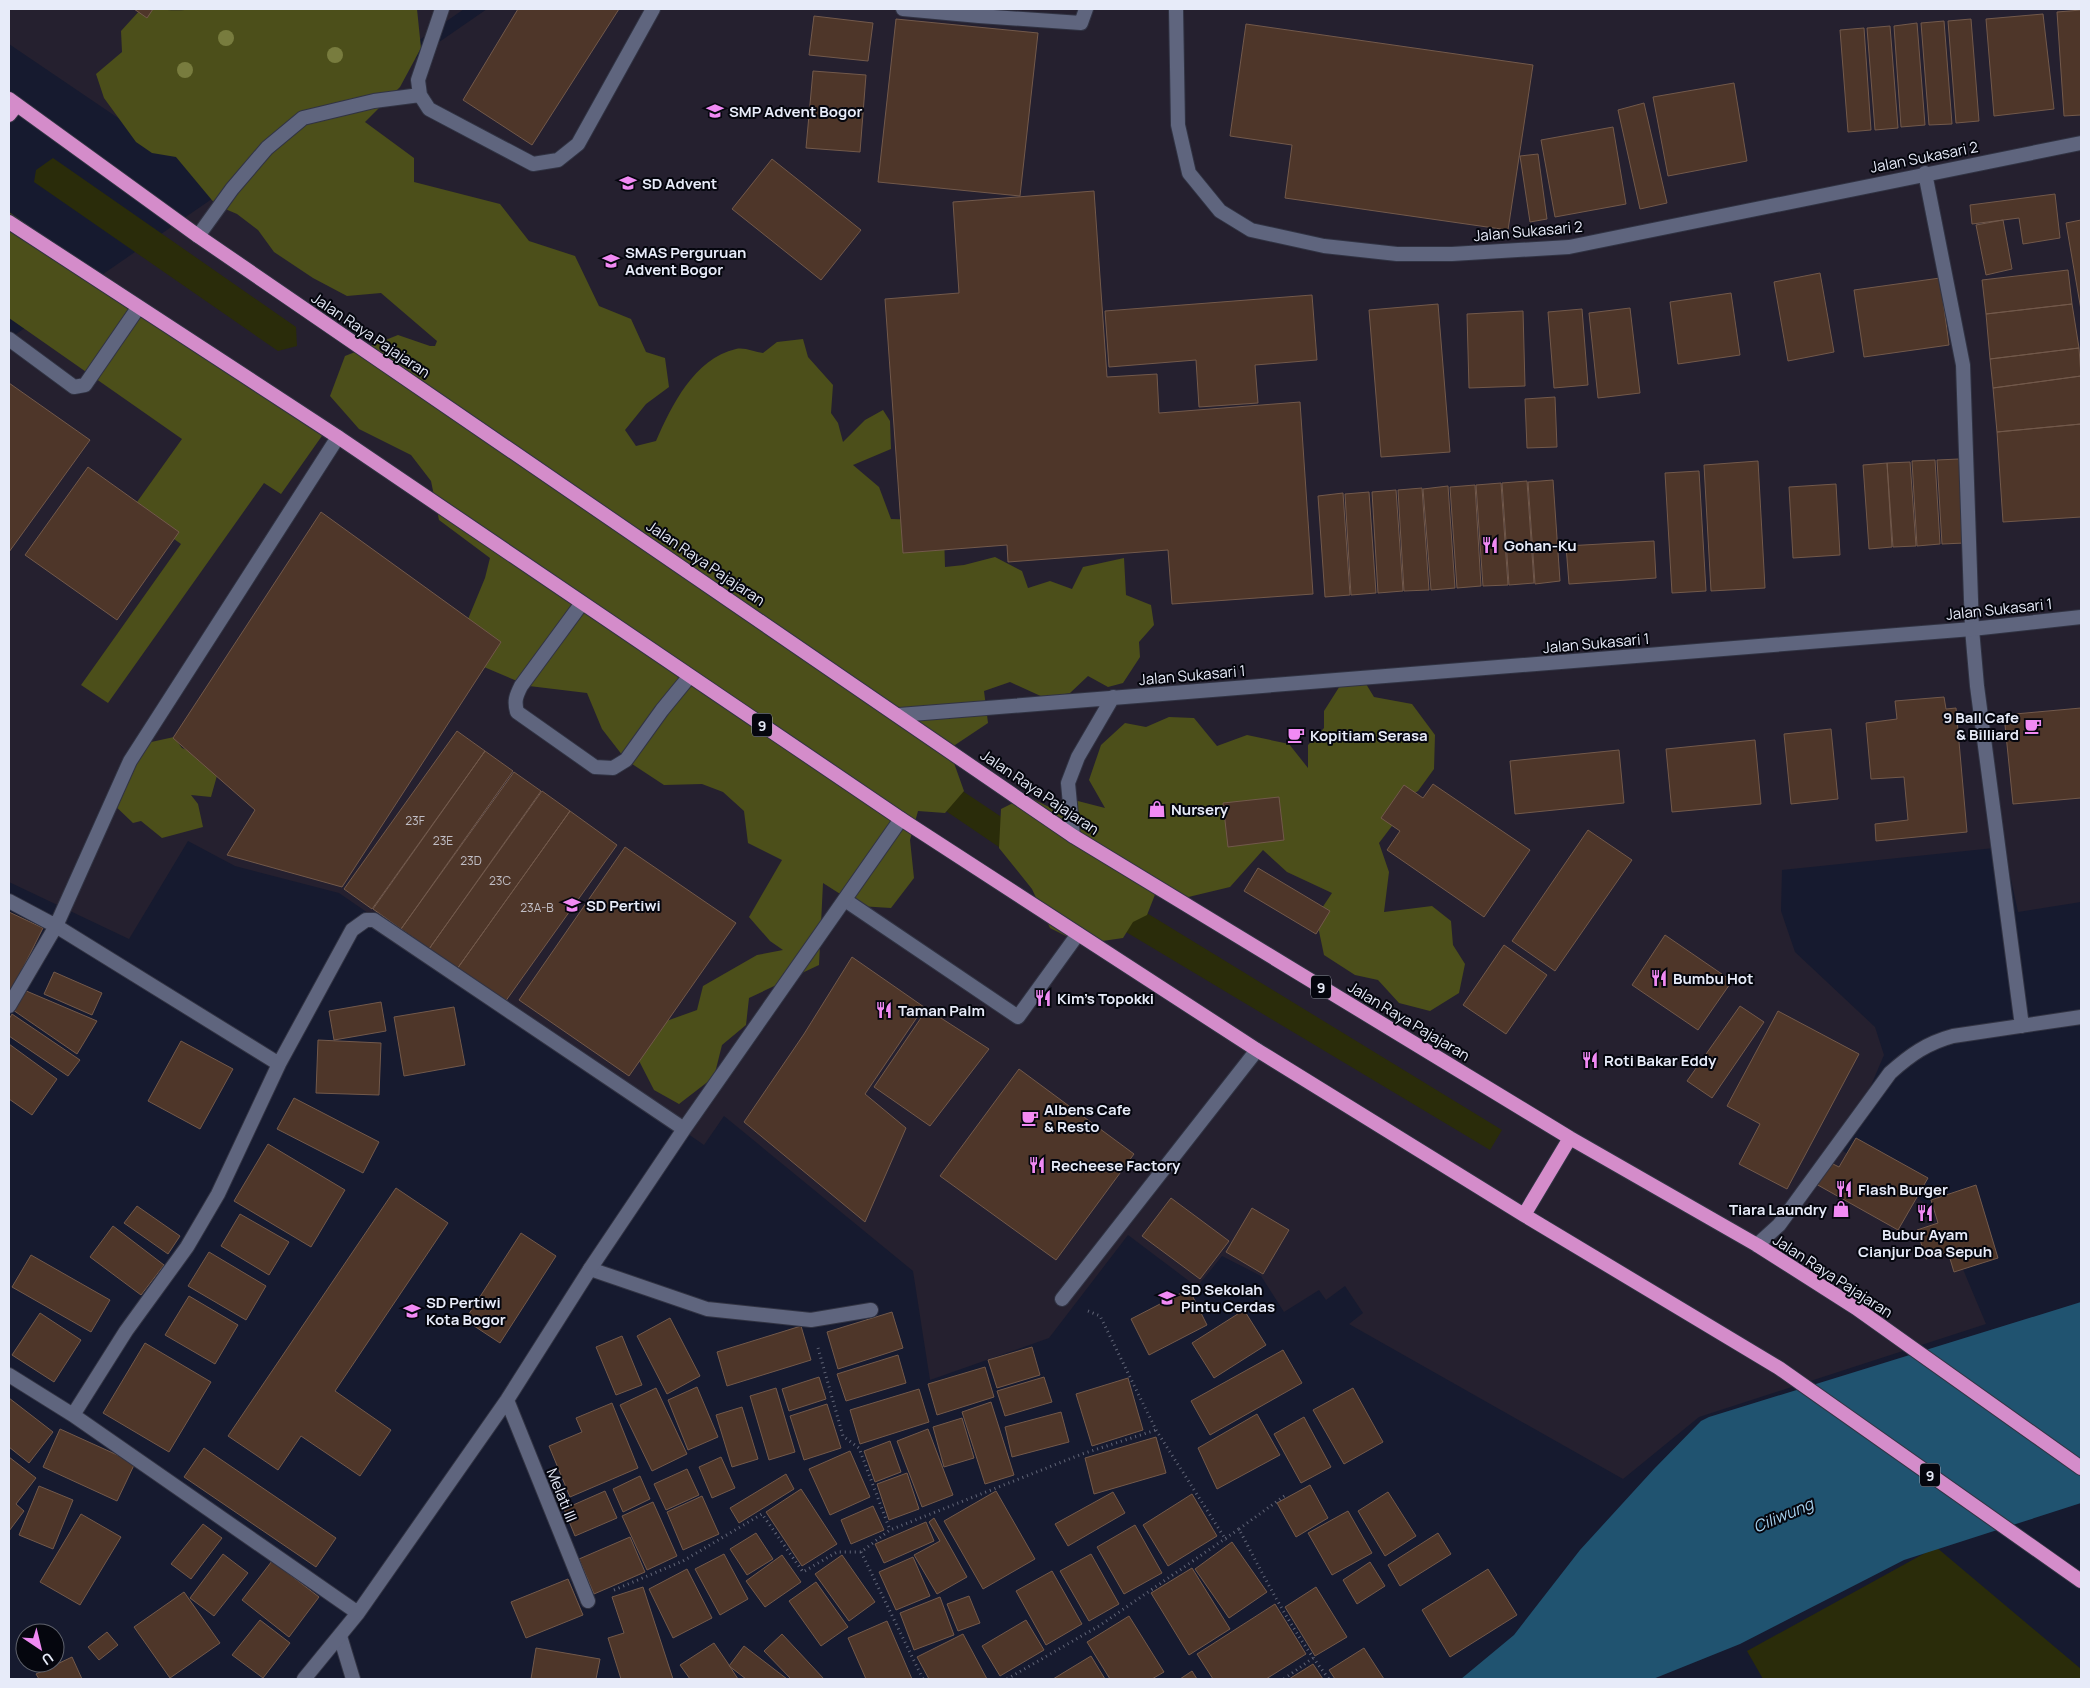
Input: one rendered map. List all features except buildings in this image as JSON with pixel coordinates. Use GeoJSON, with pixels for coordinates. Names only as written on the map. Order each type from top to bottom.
{"type":"FeatureCollection","features":[{"type":"Feature","properties":{"kind":"highway","name":"Jalan Raya Pajajaran"},"geometry":{"type":"LineString","coordinates":[[11,106],[1073,836],[1570,1138],[1757,1245],[1856,1308],[2081,1468]]}},
{"type":"Feature","properties":{"kind":"highway","name":"9"},"geometry":{"type":"LineString","coordinates":[[9,222],[338,437],[901,819],[1257,1050],[1524,1215],[1779,1368],[2081,1581]]}},
{"type":"Feature","properties":{"kind":"highway"},"geometry":{"type":"LineString","coordinates":[[1524,1215],[1570,1138]]}},
{"type":"Feature","properties":{"kind":"street"},"geometry":{"type":"LineString","coordinates":[[442,9],[418,80],[420,95],[429,109],[533,164],[558,160],[578,144],[653,9]]}},
{"type":"Feature","properties":{"kind":"street"},"geometry":{"type":"LineString","coordinates":[[903,9],[1081,23],[1086,9]]}},
{"type":"Feature","properties":{"kind":"street","name":"Jalan Sukasari 2"},"geometry":{"type":"LineString","coordinates":[[1176,9],[1178,126],[1188,173],[1220,211],[1251,230],[1324,246],[1397,254],[1452,254],[1569,246],[2081,143]]}},
{"type":"Feature","properties":{"kind":"street"},"geometry":{"type":"LineString","coordinates":[[198,236],[232,189],[266,148],[303,118],[374,101],[420,95]]}},
{"type":"Feature","properties":{"kind":"street"},"geometry":{"type":"LineString","coordinates":[[1925,173],[1963,365],[1972,630],[1977,686],[2022,1026]]}},
{"type":"Feature","properties":{"kind":"street"},"geometry":{"type":"LineString","coordinates":[[9,340],[74,387],[81,387],[85,385],[138,308]]}},
{"type":"Feature","properties":{"kind":"street"},"geometry":{"type":"LineString","coordinates":[[9,1006],[56,926],[130,761],[338,437]]}},
{"type":"Feature","properties":{"kind":"street"},"geometry":{"type":"LineString","coordinates":[[582,603],[521,686],[515,699],[515,706],[517,712],[595,768],[613,768],[626,760],[689,676]]}},
{"type":"Feature","properties":{"kind":"street","name":"Jalan Sukasari 1"},"geometry":{"type":"LineString","coordinates":[[899,715],[1972,630],[2081,617]]}},
{"type":"Feature","properties":{"kind":"street"},"geometry":{"type":"LineString","coordinates":[[1073,836],[1068,783],[1078,757],[1113,697]]}},
{"type":"Feature","properties":{"kind":"street"},"geometry":{"type":"LineString","coordinates":[[304,1679],[358,1613],[507,1400],[590,1269],[684,1129],[901,819]]}},
{"type":"Feature","properties":{"kind":"street"},"geometry":{"type":"LineString","coordinates":[[845,900],[1018,1017],[1078,934]]}},
{"type":"Feature","properties":{"kind":"street"},"geometry":{"type":"LineString","coordinates":[[9,901],[56,926],[280,1064]]}},
{"type":"Feature","properties":{"kind":"street"},"geometry":{"type":"LineString","coordinates":[[73,1415],[126,1331],[187,1247],[213,1202],[280,1064],[352,930],[366,920],[374,920],[684,1129]]}},
{"type":"Feature","properties":{"kind":"street"},"geometry":{"type":"LineString","coordinates":[[1757,1245],[1779,1225],[1890,1073],[1906,1058],[1936,1041],[1953,1036],[2081,1017]]}},
{"type":"Feature","properties":{"kind":"street"},"geometry":{"type":"LineString","coordinates":[[1062,1299],[1257,1050]]}},
{"type":"Feature","properties":{"kind":"street"},"geometry":{"type":"LineString","coordinates":[[590,1269],[707,1309],[811,1320],[872,1310]]}},
{"type":"Feature","properties":{"kind":"street"},"geometry":{"type":"LineString","coordinates":[[9,1375],[73,1415],[358,1613]]}},
{"type":"Feature","properties":{"kind":"street","name":"Melati III"},"geometry":{"type":"LineString","coordinates":[[507,1400],[588,1601]]}},
{"type":"Feature","properties":{"kind":"street"},"geometry":{"type":"LineString","coordinates":[[340,1636],[353,1679]]}},
{"type":"Feature","properties":{"kind":"path"},"geometry":{"type":"LineString","coordinates":[[1062,1299],[1100,1316],[1156,1430],[1226,1540]]}},
{"type":"Feature","properties":{"kind":"path"},"geometry":{"type":"LineString","coordinates":[[811,1320],[843,1436],[858,1448],[890,1530]]}},
{"type":"Feature","properties":{"kind":"path"},"geometry":{"type":"LineString","coordinates":[[588,1601],[683,1561],[762,1514],[803,1572],[837,1552],[861,1552],[890,1530],[1082,1454],[1156,1430]]}},
{"type":"Feature","properties":{"kind":"path"},"geometry":{"type":"LineString","coordinates":[[1007,1679],[1099,1626],[1226,1540],[1287,1494]]}},
{"type":"Feature","properties":{"kind":"path"},"geometry":{"type":"LineString","coordinates":[[1239,1529],[1273,1594],[1328,1679]]}},
{"type":"Feature","properties":{"kind":"path"},"geometry":{"type":"LineString","coordinates":[[861,1552],[923,1679]]}},
{"type":"Feature","properties":{"kind":"path"},"geometry":{"type":"LineString","coordinates":[[1284,1679],[1313,1658]]}},
{"type":"Feature","properties":{"kind":"shaded area"},"geometry":{"type":"Polygon","coordinates":[[[9,9],[464,9],[214,183],[9,44],[9,9]]]}},
{"type":"Feature","properties":{"kind":"shaded area"},"geometry":{"type":"Polygon","coordinates":[[[487,9],[2081,9],[2081,902],[2018,912],[2004,847],[1782,870],[1781,911],[1795,952],[1875,1027],[1884,1055],[1843,1151],[1939,1212],[1986,1324],[1699,1417],[1623,1479],[1349,1324],[1363,1313],[1345,1286],[1326,1300],[1319,1290],[1284,1312],[1261,1276],[1222,1256],[1197,1287],[1128,1235],[1049,1338],[930,1380],[913,1271],[724,1116],[704,1145],[339,893],[235,866],[188,841],[129,939],[9,882],[9,339],[487,9]]]}},
{"type":"Feature","properties":{"kind":"green space"},"geometry":{"type":"Polygon","coordinates":[[[141,9],[417,9],[421,48],[400,87],[365,122],[414,158],[414,182],[500,204],[529,241],[575,256],[599,306],[631,319],[646,352],[665,358],[669,387],[646,404],[625,430],[636,446],[656,441],[669,413],[686,385],[696,373],[721,354],[736,349],[763,353],[777,342],[803,339],[808,357],[833,385],[831,413],[838,423],[843,442],[865,420],[883,410],[890,421],[891,449],[853,465],[879,487],[891,519],[922,520],[944,534],[945,567],[964,565],[995,557],[1022,571],[1028,588],[1050,581],[1072,589],[1083,567],[1124,558],[1126,595],[1151,605],[1154,625],[1139,642],[1140,657],[1123,683],[1108,687],[1088,676],[1070,693],[1045,698],[1010,682],[984,691],[988,723],[949,749],[964,791],[945,813],[918,811],[910,840],[914,878],[891,908],[859,906],[823,883],[819,965],[749,998],[746,1025],[722,1045],[714,1077],[679,1104],[654,1090],[636,1055],[647,1028],[697,1010],[703,986],[757,955],[783,950],[770,941],[749,917],[782,860],[748,843],[744,811],[723,792],[702,784],[664,785],[626,760],[602,729],[587,693],[529,686],[484,667],[461,636],[485,578],[490,558],[439,520],[431,481],[411,455],[359,429],[330,396],[345,356],[398,335],[430,346],[435,346],[437,341],[381,293],[347,296],[313,278],[274,252],[258,230],[237,214],[216,205],[176,157],[152,153],[136,142],[104,98],[96,74],[122,52],[121,31],[141,9]]]}},
{"type":"Feature","properties":{"kind":"green space"},"geometry":{"type":"Polygon","coordinates":[[[53,158],[296,327],[297,346],[278,351],[34,182],[36,170],[53,158]]]}},
{"type":"Feature","properties":{"kind":"green space"},"geometry":{"type":"Polygon","coordinates":[[[9,212],[324,433],[281,494],[264,483],[108,703],[81,685],[181,544],[132,509],[182,439],[9,318],[9,212]]]}},
{"type":"Feature","properties":{"kind":"green space"},"geometry":{"type":"Polygon","coordinates":[[[363,391],[1132,904],[1502,1130],[1490,1150],[1111,923],[352,408],[363,391]]]}},
{"type":"Feature","properties":{"kind":"green space"},"geometry":{"type":"Polygon","coordinates":[[[1363,679],[1374,697],[1412,704],[1435,735],[1434,769],[1418,791],[1397,804],[1398,818],[1379,843],[1389,872],[1384,912],[1432,906],[1451,921],[1453,945],[1465,964],[1459,993],[1430,1011],[1399,1003],[1378,980],[1355,975],[1324,955],[1316,917],[1332,893],[1287,872],[1263,850],[1230,887],[1180,899],[1158,887],[1147,915],[1133,922],[1123,938],[1082,944],[1050,928],[1032,889],[999,848],[1001,809],[1027,796],[1051,808],[1074,800],[1105,808],[1089,780],[1101,745],[1125,723],[1146,727],[1169,717],[1194,718],[1217,746],[1247,735],[1289,744],[1308,768],[1308,745],[1324,728],[1324,711],[1343,681],[1363,679]]]}},
{"type":"Feature","properties":{"kind":"green space"},"geometry":{"type":"Polygon","coordinates":[[[174,737],[182,748],[195,753],[218,772],[211,797],[191,795],[198,804],[203,827],[162,838],[141,821],[133,823],[110,801],[117,771],[129,767],[142,744],[174,737]]]}},
{"type":"Feature","properties":{"kind":"green space"},"geometry":{"type":"Polygon","coordinates":[[[1936,1547],[2081,1669],[2081,1679],[1763,1679],[1747,1651],[1936,1547]]]}},
{"type":"Feature","properties":{"kind":"water","name":"Ciliwung"},"geometry":{"type":"Polygon","coordinates":[[[2081,1302],[2081,1503],[1904,1560],[1740,1644],[1653,1679],[1461,1679],[1514,1635],[1580,1550],[1701,1421],[2081,1302]]]}},
{"type":"Feature","properties":{"kind":"place","name":"SMP Advent Bogor"},"geometry":{"type":"Point","coordinates":[715,111]}},
{"type":"Feature","properties":{"kind":"place","name":"SD Advent"},"geometry":{"type":"Point","coordinates":[628,183]}},
{"type":"Feature","properties":{"kind":"place","name":"SMAS Perguruan Advent Bogor"},"geometry":{"type":"Point","coordinates":[611,261]}},
{"type":"Feature","properties":{"kind":"place","name":"Gohan-Ku"},"geometry":{"type":"Point","coordinates":[1490,545]}},
{"type":"Feature","properties":{"kind":"place","name":"9 Ball Cafe & Billiard"},"geometry":{"type":"Point","coordinates":[2033,726]}},
{"type":"Feature","properties":{"kind":"place","name":"Kopitiam Serasa"},"geometry":{"type":"Point","coordinates":[1296,735]}},
{"type":"Feature","properties":{"kind":"place","name":"Nursery"},"geometry":{"type":"Point","coordinates":[1157,809]}},
{"type":"Feature","properties":{"kind":"place","name":"SD Pertiwi"},"geometry":{"type":"Point","coordinates":[572,905]}},
{"type":"Feature","properties":{"kind":"place","name":"Bumbu Hot"},"geometry":{"type":"Point","coordinates":[1659,978]}},
{"type":"Feature","properties":{"kind":"place","name":"Kim's Topokki"},"geometry":{"type":"Point","coordinates":[1043,998]}},
{"type":"Feature","properties":{"kind":"place","name":"Taman Palm"},"geometry":{"type":"Point","coordinates":[884,1010]}},
{"type":"Feature","properties":{"kind":"place","name":"Roti Bakar Eddy"},"geometry":{"type":"Point","coordinates":[1590,1060]}},
{"type":"Feature","properties":{"kind":"place","name":"Albens Cafe & Resto"},"geometry":{"type":"Point","coordinates":[1030,1118]}},
{"type":"Feature","properties":{"kind":"place","name":"Recheese Factory"},"geometry":{"type":"Point","coordinates":[1037,1165]}},
{"type":"Feature","properties":{"kind":"place","name":"Flash Burger"},"geometry":{"type":"Point","coordinates":[1844,1189]}},
{"type":"Feature","properties":{"kind":"place","name":"Tiara Laundry"},"geometry":{"type":"Point","coordinates":[1841,1209]}},
{"type":"Feature","properties":{"kind":"place","name":"Bubur Ayam Cianjur Doa Sepuh"},"geometry":{"type":"Point","coordinates":[1925,1213]}},
{"type":"Feature","properties":{"kind":"place","name":"SD Sekolah Pintu Cerdas"},"geometry":{"type":"Point","coordinates":[1167,1298]}},
{"type":"Feature","properties":{"kind":"place","name":"SD Pertiwi Kota Bogor"},"geometry":{"type":"Point","coordinates":[412,1311]}}]}
